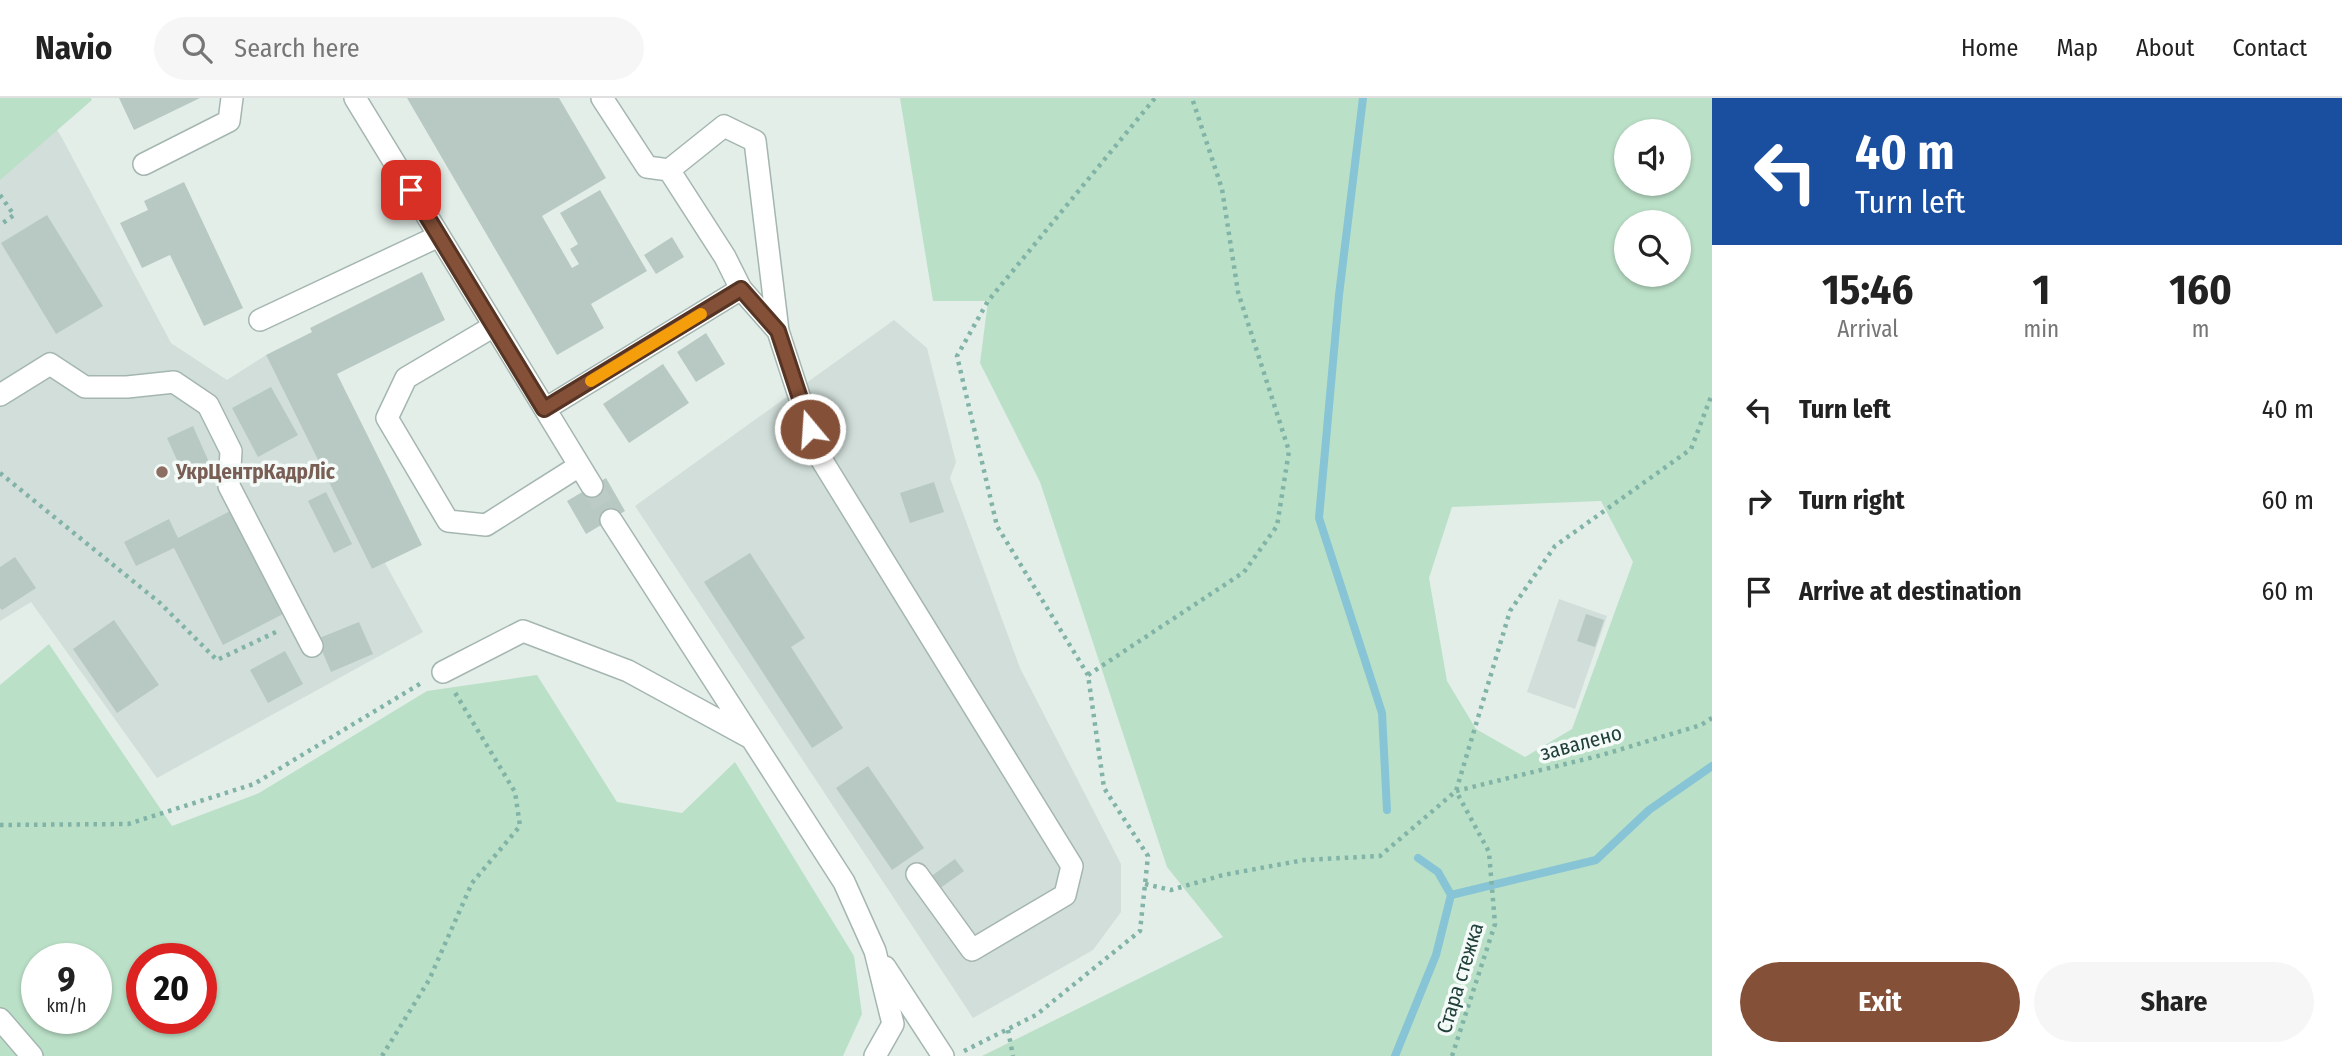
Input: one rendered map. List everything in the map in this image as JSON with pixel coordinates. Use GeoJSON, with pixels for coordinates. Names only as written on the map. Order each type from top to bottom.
{"type":"FeatureCollection","features":[{"type":"Feature","properties":{"kind":"street"},"geometry":{"type":"LineString","coordinates":[[144,164],[229,121],[232,98]]}},
{"type":"Feature","properties":{"kind":"street"},"geometry":{"type":"LineString","coordinates":[[355,98],[592,486]]}},
{"type":"Feature","properties":{"kind":"street"},"geometry":{"type":"LineString","coordinates":[[602,98],[647,167],[669,170],[724,126],[755,141],[778,331],[818,454],[1072,866],[1065,895],[972,950],[917,874]]}},
{"type":"Feature","properties":{"kind":"street"},"geometry":{"type":"LineString","coordinates":[[669,170],[725,257],[741,289],[778,331]]}},
{"type":"Feature","properties":{"kind":"street"},"geometry":{"type":"LineString","coordinates":[[260,320],[439,236]]}},
{"type":"Feature","properties":{"kind":"street"},"geometry":{"type":"LineString","coordinates":[[544,409],[741,289]]}},
{"type":"Feature","properties":{"kind":"street"},"geometry":{"type":"LineString","coordinates":[[494,326],[406,378],[387,418],[448,521],[486,525],[579,466]]}},
{"type":"Feature","properties":{"kind":"street"},"geometry":{"type":"LineString","coordinates":[[0,395],[50,364],[85,387],[127,387],[174,382],[208,405],[231,451],[229,486],[312,646]]}},
{"type":"Feature","properties":{"kind":"street"},"geometry":{"type":"LineString","coordinates":[[611,520],[845,882],[875,951],[943,1056]]}},
{"type":"Feature","properties":{"kind":"street"},"geometry":{"type":"LineString","coordinates":[[443,672],[523,631],[628,671],[754,739]]}},
{"type":"Feature","properties":{"kind":"street"},"geometry":{"type":"LineString","coordinates":[[875,951],[893,1024],[876,1056]]}},
{"type":"Feature","properties":{"kind":"street"},"geometry":{"type":"LineString","coordinates":[[0,1019],[32,1056]]}},
{"type":"Feature","properties":{"kind":"path"},"geometry":{"type":"LineString","coordinates":[[954,1056],[1036,1015],[1140,931],[1148,856],[1104,788],[1088,675],[997,526],[957,356],[988,301],[1155,98]]}},
{"type":"Feature","properties":{"kind":"path"},"geometry":{"type":"LineString","coordinates":[[1088,675],[1244,572],[1277,526],[1289,451],[1238,292],[1222,189],[1192,98]]}},
{"type":"Feature","properties":{"kind":"path"},"geometry":{"type":"LineString","coordinates":[[0,195],[14,215],[0,225]]}},
{"type":"Feature","properties":{"kind":"path"},"geometry":{"type":"LineString","coordinates":[[1145,884],[1171,890],[1223,875],[1304,860],[1380,856],[1456,791],[1510,611],[1555,546],[1691,449],[1712,394]]}},
{"type":"Feature","properties":{"kind":"path"},"geometry":{"type":"LineString","coordinates":[[0,473],[160,603],[217,660],[299,620]]}},
{"type":"Feature","properties":{"kind":"path"},"geometry":{"type":"LineString","coordinates":[[0,825],[128,824],[254,784],[410,688],[443,672],[516,792],[520,826],[472,883],[429,980],[382,1056]]}},
{"type":"Feature","properties":{"kind":"path","name":"завалено"},"geometry":{"type":"LineString","coordinates":[[1456,791],[1602,755],[1700,725],[1712,718]]}},
{"type":"Feature","properties":{"kind":"path","name":"Стара стежка"},"geometry":{"type":"LineString","coordinates":[[1452,1056],[1495,924],[1489,852],[1456,791]]}},
{"type":"Feature","properties":{"kind":"path"},"geometry":{"type":"LineString","coordinates":[[1008,1030],[1013,1056]]}},
{"type":"Feature","properties":{"kind":"shaded area","name":"УкрЦентрКадрЛіс"},"geometry":{"type":"Polygon","coordinates":[[[0,98],[38,98],[171,343],[227,380],[266,355],[372,569],[385,563],[423,632],[157,778],[31,602],[0,621],[0,98]]]}},
{"type":"Feature","properties":{"kind":"shaded area"},"geometry":{"type":"Polygon","coordinates":[[[894,320],[927,348],[956,462],[950,478],[1020,668],[1121,864],[1121,912],[1093,950],[973,1018],[635,506],[894,320]]]}},
{"type":"Feature","properties":{"kind":"shaded area"},"geometry":{"type":"Polygon","coordinates":[[[1559,599],[1607,616],[1575,709],[1527,692],[1559,599]]]}},
{"type":"Feature","properties":{"kind":"green space"},"geometry":{"type":"Polygon","coordinates":[[[0,98],[91,98],[92,100],[0,180],[0,98]]]}},
{"type":"Feature","properties":{"kind":"green space"},"geometry":{"type":"Polygon","coordinates":[[[900,98],[1712,98],[1712,1056],[982,1056],[1223,937],[1167,867],[1040,482],[980,363],[988,301],[933,301],[900,98]],[[1601,501],[1452,507],[1429,578],[1447,681],[1476,729],[1525,757],[1572,729],[1633,562],[1601,501]]]}},
{"type":"Feature","properties":{"kind":"green space"},"geometry":{"type":"Polygon","coordinates":[[[49,644],[172,826],[259,793],[427,691],[537,675],[617,802],[682,813],[735,762],[854,956],[862,1014],[843,1056],[0,1056],[0,685],[49,644]]]}},
{"type":"Feature","properties":{"kind":"building"},"geometry":{"type":"Polygon","coordinates":[[[119,98],[200,98],[134,130],[119,98]]]}},
{"type":"Feature","properties":{"kind":"building"},"geometry":{"type":"Polygon","coordinates":[[[407,98],[559,98],[606,178],[542,216],[572,268],[579,264],[570,249],[578,244],[560,213],[600,190],[647,271],[591,304],[604,328],[557,355],[407,98]]]}},
{"type":"Feature","properties":{"kind":"building"},"geometry":{"type":"Polygon","coordinates":[[[184,182],[243,308],[204,326],[170,255],[142,268],[120,223],[148,210],[144,201],[184,182]]]}},
{"type":"Feature","properties":{"kind":"building"},"geometry":{"type":"Polygon","coordinates":[[[47,215],[103,306],[56,334],[1,243],[47,215]]]}},
{"type":"Feature","properties":{"kind":"building"},"geometry":{"type":"Polygon","coordinates":[[[672,237],[684,257],[656,274],[644,255],[672,237]]]}},
{"type":"Feature","properties":{"kind":"building"},"geometry":{"type":"Polygon","coordinates":[[[422,272],[445,320],[337,374],[422,545],[372,569],[266,355],[312,332],[310,328],[422,272]]]}},
{"type":"Feature","properties":{"kind":"building"},"geometry":{"type":"Polygon","coordinates":[[[706,333],[725,364],[696,382],[677,352],[706,333]]]}},
{"type":"Feature","properties":{"kind":"building"},"geometry":{"type":"Polygon","coordinates":[[[663,364],[689,403],[629,443],[603,404],[663,364]]]}},
{"type":"Feature","properties":{"kind":"building"},"geometry":{"type":"Polygon","coordinates":[[[271,387],[298,435],[258,457],[232,408],[271,387]]]}},
{"type":"Feature","properties":{"kind":"building"},"geometry":{"type":"Polygon","coordinates":[[[193,426],[212,469],[186,480],[167,438],[193,426]]]}},
{"type":"Feature","properties":{"kind":"building"},"geometry":{"type":"Polygon","coordinates":[[[606,478],[625,511],[586,534],[567,501],[606,478]]]}},
{"type":"Feature","properties":{"kind":"building"},"geometry":{"type":"Polygon","coordinates":[[[934,482],[944,512],[910,523],[900,493],[934,482]]]}},
{"type":"Feature","properties":{"kind":"building"},"geometry":{"type":"Polygon","coordinates":[[[326,492],[352,544],[334,553],[308,501],[326,492]]]}},
{"type":"Feature","properties":{"kind":"building"},"geometry":{"type":"Polygon","coordinates":[[[234,509],[287,612],[223,645],[174,548],[136,566],[124,542],[169,519],[178,538],[234,509]]]}},
{"type":"Feature","properties":{"kind":"building"},"geometry":{"type":"Polygon","coordinates":[[[750,553],[805,638],[791,647],[843,728],[812,748],[704,582],[750,553]]]}},
{"type":"Feature","properties":{"kind":"building"},"geometry":{"type":"Polygon","coordinates":[[[15,557],[36,588],[2,610],[0,567],[15,557]]]}},
{"type":"Feature","properties":{"kind":"building"},"geometry":{"type":"Polygon","coordinates":[[[1586,614],[1604,620],[1595,647],[1577,641],[1586,614]]]}},
{"type":"Feature","properties":{"kind":"building"},"geometry":{"type":"Polygon","coordinates":[[[114,620],[159,685],[117,713],[73,649],[114,620]]]}},
{"type":"Feature","properties":{"kind":"building"},"geometry":{"type":"Polygon","coordinates":[[[359,622],[373,654],[331,672],[317,639],[359,622]]]}},
{"type":"Feature","properties":{"kind":"building"},"geometry":{"type":"Polygon","coordinates":[[[285,651],[303,684],[268,703],[250,670],[285,651]]]}},
{"type":"Feature","properties":{"kind":"building"},"geometry":{"type":"Polygon","coordinates":[[[868,766],[924,848],[892,870],[836,788],[868,766]]]}},
{"type":"Feature","properties":{"kind":"building"},"geometry":{"type":"Polygon","coordinates":[[[955,859],[964,871],[939,889],[930,877],[955,859]]]}},
{"type":"Feature","properties":{"kind":"waterway"},"geometry":{"type":"LineString","coordinates":[[1363,98],[1339,295],[1319,518],[1382,713],[1387,810]]}},
{"type":"Feature","properties":{"kind":"waterway"},"geometry":{"type":"LineString","coordinates":[[1451,895],[1596,860],[1649,810],[1712,766]]}},
{"type":"Feature","properties":{"kind":"waterway"},"geometry":{"type":"LineString","coordinates":[[1395,1056],[1436,955],[1451,895],[1438,872],[1418,858]]}},
{"type":"Feature","properties":{"kind":"tunnel"},"geometry":{"type":"LineString","coordinates":[[592,486],[611,520]]}},
{"type":"Feature","properties":{"kind":"slow traffic"},"geometry":{"type":"LineString","coordinates":[[591,381],[701,314]]}},
{"type":"Feature","properties":{"kind":"place","name":"УкрЦентрКадрЛіс"},"geometry":{"type":"Point","coordinates":[162,472]}},
{"type":"Feature","properties":{"kind":"route"},"geometry":{"type":"LineString","coordinates":[[411,190],[544,409],[741,289],[778,331],[810,429]]}}]}
